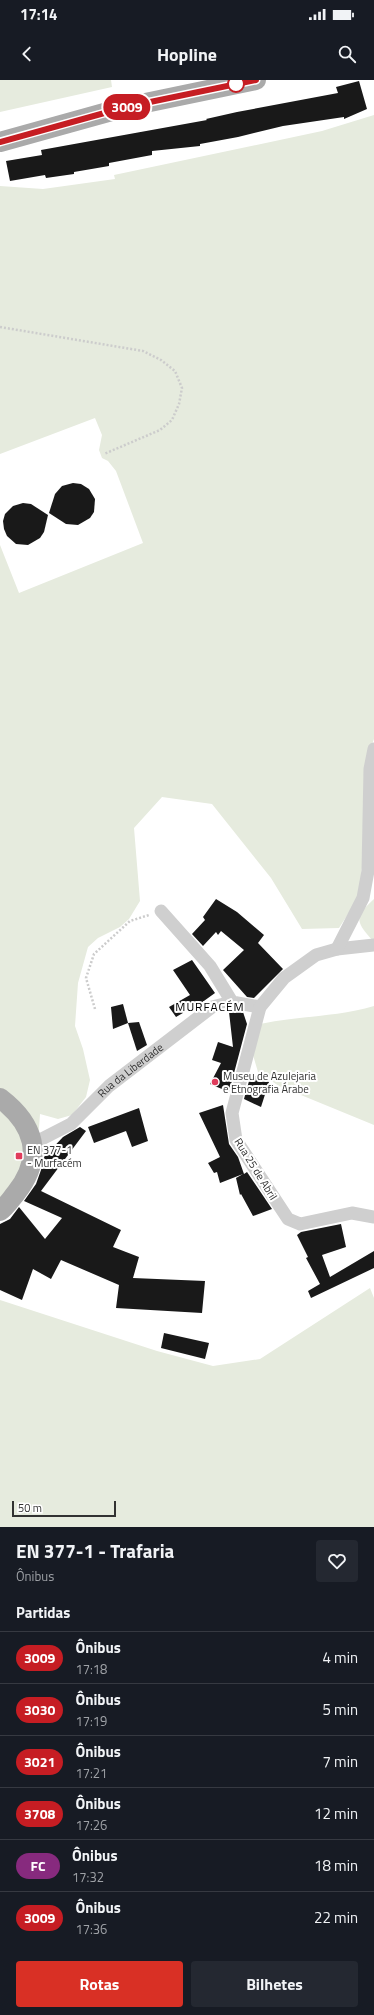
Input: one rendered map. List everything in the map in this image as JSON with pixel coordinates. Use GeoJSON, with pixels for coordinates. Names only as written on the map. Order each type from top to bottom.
{"type":"FeatureCollection","features":[{"type":"Feature","properties":{"kind":"main road"},"geometry":{"type":"LineString","coordinates":[[0,142],[126,107],[256,80]]}},
{"type":"Feature","properties":{"kind":"main road"},"geometry":{"type":"LineString","coordinates":[[0,1098],[16,1110],[23,1118],[30,1134],[32,1144],[32,1156],[28,1174],[22,1186],[0,1211]]}},
{"type":"Feature","properties":{"kind":"street"},"geometry":{"type":"LineString","coordinates":[[337,948],[363,898],[368,871],[370,769],[374,749]]}},
{"type":"Feature","properties":{"kind":"street"},"geometry":{"type":"LineString","coordinates":[[161,911],[210,966],[232,1002]]}},
{"type":"Feature","properties":{"kind":"street"},"geometry":{"type":"LineString","coordinates":[[260,1006],[284,978],[316,955],[337,948],[374,945]]}},
{"type":"Feature","properties":{"kind":"street","name":"Rua da Liberdade"},"geometry":{"type":"LineString","coordinates":[[32,1144],[71,1124],[109,1086],[212,1006],[232,1002],[260,1006]]}},
{"type":"Feature","properties":{"kind":"street","name":"Rua 25 de Abril"},"geometry":{"type":"LineString","coordinates":[[260,1006],[232,1113],[236,1140],[288,1219],[300,1224],[352,1213],[374,1217]]}},
{"type":"Feature","properties":{"kind":"path"},"geometry":{"type":"LineString","coordinates":[[0,327],[143,351],[161,360],[175,371],[182,388],[179,404],[172,420],[160,430],[104,454]]}},
{"type":"Feature","properties":{"kind":"path"},"geometry":{"type":"LineString","coordinates":[[95,1009],[86,978],[94,954],[130,921],[161,911]]}},
{"type":"Feature","properties":{"kind":"shaded area"},"geometry":{"type":"Polygon","coordinates":[[[0,80],[111,80],[112,87],[0,112],[0,80]]]}},
{"type":"Feature","properties":{"kind":"shaded area"},"geometry":{"type":"Polygon","coordinates":[[[374,115],[374,739],[370,750],[366,828],[359,897],[339,928],[302,929],[271,878],[212,804],[162,797],[134,828],[140,901],[129,919],[120,927],[98,938],[88,947],[78,983],[75,1026],[83,1049],[90,1080],[86,1097],[72,1115],[58,1119],[40,1114],[36,1168],[0,1218],[0,545],[19,593],[143,543],[116,471],[108,461],[102,458],[99,450],[102,435],[95,418],[0,454],[0,186],[43,189],[115,179],[114,175],[322,131],[374,115]]]}},
{"type":"Feature","properties":{"kind":"shaded area"},"geometry":{"type":"Polygon","coordinates":[[[374,899],[374,942],[363,930],[359,920],[367,905],[374,899]]]}},
{"type":"Feature","properties":{"kind":"shaded area"},"geometry":{"type":"Polygon","coordinates":[[[374,1006],[374,1125],[279,1086],[258,1072],[253,1055],[260,1024],[360,1010],[374,1006]]]}},
{"type":"Feature","properties":{"kind":"shaded area"},"geometry":{"type":"Polygon","coordinates":[[[370,1288],[374,1298],[374,1527],[0,1527],[0,1300],[157,1351],[213,1366],[260,1359],[370,1288]]]}},
{"type":"Feature","properties":{"kind":"building"},"geometry":{"type":"Polygon","coordinates":[[[359,81],[367,109],[344,119],[344,117],[283,126],[238,137],[200,144],[200,146],[152,151],[152,155],[109,163],[109,166],[74,172],[74,174],[46,178],[45,175],[10,181],[6,161],[42,155],[41,150],[207,120],[206,119],[237,112],[338,93],[336,87],[359,81]]]}},
{"type":"Feature","properties":{"kind":"building"},"geometry":{"type":"Polygon","coordinates":[[[73,483],[81,484],[89,489],[95,499],[94,512],[90,518],[78,525],[66,524],[49,513],[55,494],[62,486],[73,483]]]}},
{"type":"Feature","properties":{"kind":"building"},"geometry":{"type":"Polygon","coordinates":[[[23,503],[31,504],[48,515],[44,532],[40,538],[28,545],[16,544],[7,536],[3,521],[5,514],[13,506],[23,503]]]}},
{"type":"Feature","properties":{"kind":"building"},"geometry":{"type":"Polygon","coordinates":[[[216,899],[237,912],[264,935],[258,943],[283,969],[254,998],[247,997],[223,970],[244,950],[221,931],[218,935],[216,932],[203,946],[192,934],[205,920],[203,917],[216,899]]]}},
{"type":"Feature","properties":{"kind":"building"},"geometry":{"type":"Polygon","coordinates":[[[192,960],[215,993],[190,1011],[188,1010],[176,1017],[169,1007],[190,995],[173,970],[192,960]]]}},
{"type":"Feature","properties":{"kind":"building"},"geometry":{"type":"Polygon","coordinates":[[[123,1004],[128,1023],[113,1029],[111,1007],[123,1004]]]}},
{"type":"Feature","properties":{"kind":"building"},"geometry":{"type":"Polygon","coordinates":[[[232,1010],[243,1012],[247,1024],[229,1092],[210,1084],[221,1063],[212,1060],[218,1042],[233,1047],[229,1012],[232,1010]]]}},
{"type":"Feature","properties":{"kind":"building"},"geometry":{"type":"Polygon","coordinates":[[[139,1022],[147,1045],[137,1051],[128,1023],[139,1022]]]}},
{"type":"Feature","properties":{"kind":"building"},"geometry":{"type":"Polygon","coordinates":[[[251,1074],[269,1082],[261,1107],[244,1099],[251,1074]]]}},
{"type":"Feature","properties":{"kind":"building"},"geometry":{"type":"Polygon","coordinates":[[[223,1105],[229,1144],[238,1157],[244,1174],[247,1172],[272,1209],[253,1216],[241,1194],[240,1195],[236,1178],[243,1174],[220,1183],[217,1172],[214,1173],[208,1163],[220,1157],[199,1113],[223,1105]]]}},
{"type":"Feature","properties":{"kind":"building"},"geometry":{"type":"Polygon","coordinates":[[[139,1108],[148,1141],[132,1147],[126,1131],[94,1143],[88,1127],[139,1108]]]}},
{"type":"Feature","properties":{"kind":"building"},"geometry":{"type":"Polygon","coordinates":[[[80,1127],[86,1131],[41,1191],[121,1230],[113,1247],[139,1257],[133,1278],[205,1281],[202,1313],[116,1308],[119,1285],[61,1260],[51,1279],[33,1269],[22,1300],[0,1290],[0,1224],[10,1219],[19,1207],[45,1239],[62,1218],[24,1201],[36,1184],[44,1157],[63,1137],[80,1127]]]}},
{"type":"Feature","properties":{"kind":"building"},"geometry":{"type":"Polygon","coordinates":[[[341,1224],[346,1247],[322,1255],[330,1277],[374,1251],[374,1268],[311,1298],[308,1291],[320,1284],[306,1258],[308,1257],[297,1235],[301,1232],[341,1224]]]}},
{"type":"Feature","properties":{"kind":"building"},"geometry":{"type":"Polygon","coordinates":[[[164,1333],[209,1343],[205,1359],[161,1348],[164,1333]]]}},
{"type":"Feature","properties":{"kind":"bus line","name":"3009"},"geometry":{"type":"LineString","coordinates":[[0,142],[126,107],[256,80]]}},
{"type":"Feature","properties":{"kind":"place","name":"Museu de Azulejaria e Etnografia Árabe"},"geometry":{"type":"Point","coordinates":[215,1082]}},
{"type":"Feature","properties":{"kind":"place","name":"EN 377-1 - Murfacém"},"geometry":{"type":"Point","coordinates":[19,1156]}},
{"type":"Feature","properties":{"kind":"district","name":"MURFACÉM"},"geometry":{"type":"Point","coordinates":[210,1007]}}]}
